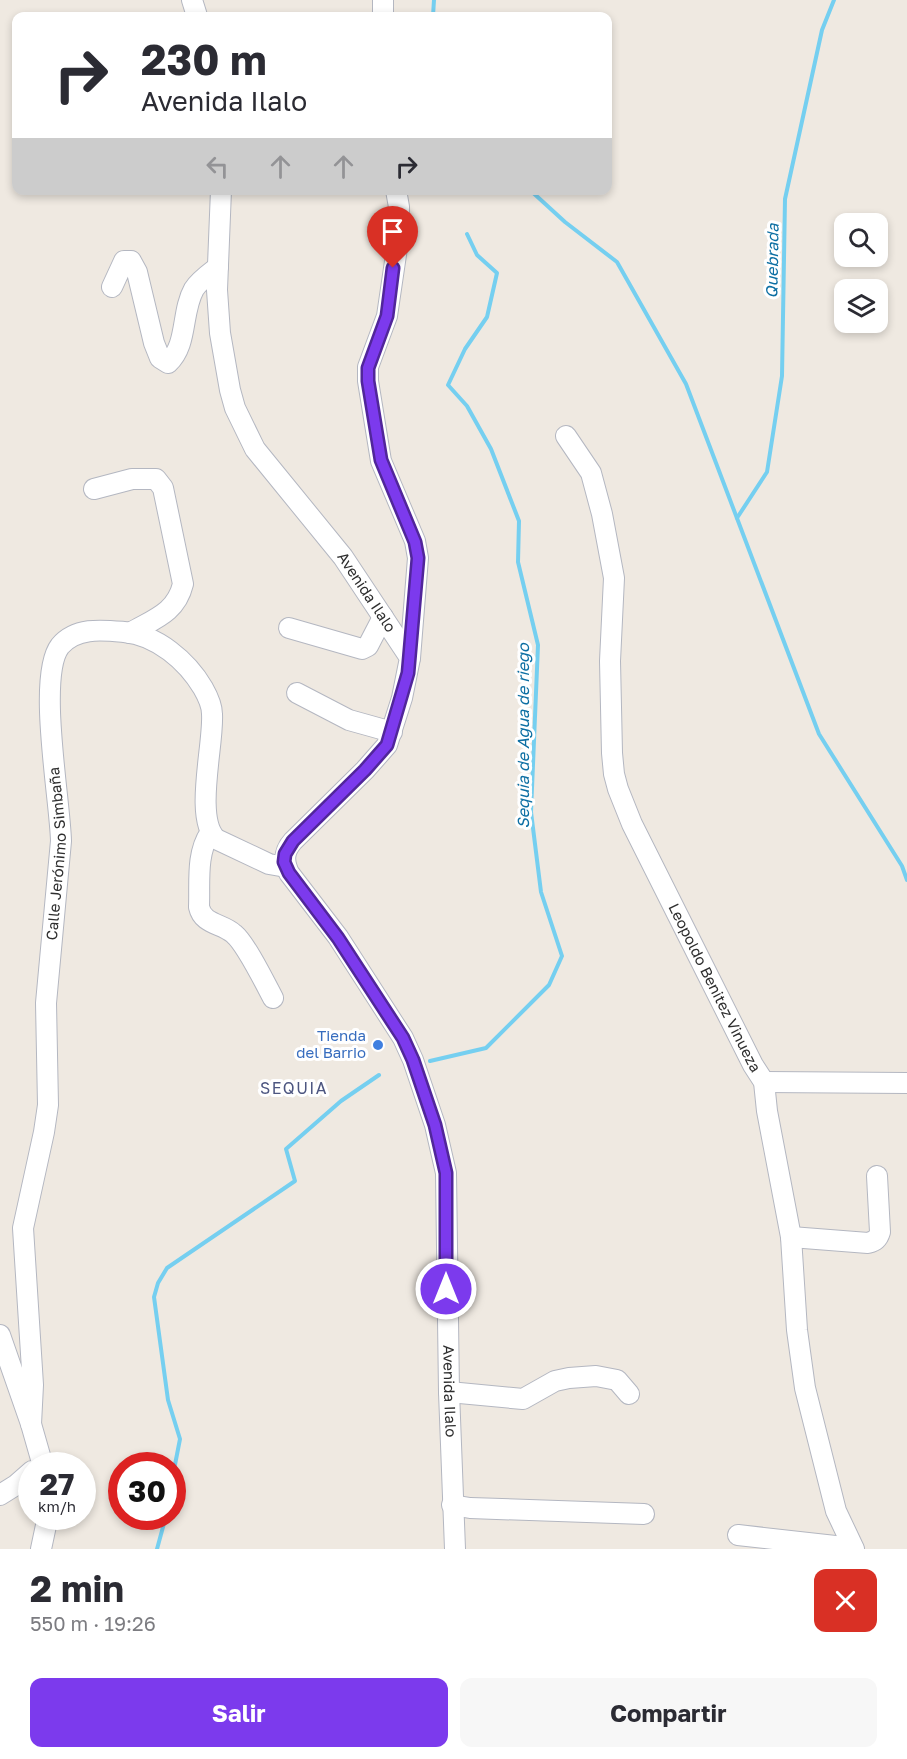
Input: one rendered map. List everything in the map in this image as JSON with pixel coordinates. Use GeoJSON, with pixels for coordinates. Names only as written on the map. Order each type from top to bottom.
{"type":"FeatureCollection","features":[{"type":"Feature","properties":{"kind":"street","name":"Avenida Ilalo"},"geometry":{"type":"LineString","coordinates":[[221,195],[217,291],[220,333],[235,408],[255,449],[343,557],[410,658]]}},
{"type":"Feature","properties":{"kind":"street"},"geometry":{"type":"LineString","coordinates":[[273,998],[234,933],[205,919],[201,914],[201,856],[204,843],[210,833],[216,839],[269,864],[286,867],[284,862],[287,848],[381,754],[392,732],[408,673],[418,558],[415,542],[381,460],[368,381],[368,368],[387,316],[398,241],[399,207],[397,195]]}},
{"type":"Feature","properties":{"kind":"street"},"geometry":{"type":"LineString","coordinates":[[112,287],[124,261],[131,261],[137,272],[154,343],[160,358],[168,363],[176,355],[193,291],[201,280],[218,267]]}},
{"type":"Feature","properties":{"kind":"street","name":"Leopoldo Benitez Vinueza"},"geometry":{"type":"LineString","coordinates":[[566,436],[591,473],[602,514],[614,578],[610,661],[614,774],[623,806],[700,962],[764,1082],[767,1111],[791,1237],[797,1330],[805,1388],[836,1511],[853,1548]]}},
{"type":"Feature","properties":{"kind":"street"},"geometry":{"type":"LineString","coordinates":[[94,489],[132,479],[156,479],[163,488],[183,584],[180,597],[170,610],[130,633]]}},
{"type":"Feature","properties":{"kind":"street"},"geometry":{"type":"LineString","coordinates":[[289,628],[362,649],[368,646],[383,617]]}},
{"type":"Feature","properties":{"kind":"street","name":"Calle Jerónimo Simbaña"},"geometry":{"type":"LineString","coordinates":[[31,1424],[33,1385],[23,1228],[48,1105],[46,1003],[62,841],[49,706],[51,671],[62,644],[83,632],[98,630],[130,633],[166,647],[197,679],[205,691],[212,713],[206,801],[207,826],[210,833]]}},
{"type":"Feature","properties":{"kind":"street"},"geometry":{"type":"LineString","coordinates":[[297,693],[350,720],[392,732]]}},
{"type":"Feature","properties":{"kind":"street","name":"Avenida Ilalo"},"geometry":{"type":"LineString","coordinates":[[286,867],[338,938],[403,1038],[435,1125],[446,1173],[449,1392],[455,1549]]}},
{"type":"Feature","properties":{"kind":"street"},"geometry":{"type":"LineString","coordinates":[[764,1082],[907,1083]]}},
{"type":"Feature","properties":{"kind":"street"},"geometry":{"type":"LineString","coordinates":[[791,1237],[868,1243],[879,1238],[878,1176]]}},
{"type":"Feature","properties":{"kind":"street"},"geometry":{"type":"LineString","coordinates":[[0,1335],[31,1424],[36,1452]]}},
{"type":"Feature","properties":{"kind":"street"},"geometry":{"type":"LineString","coordinates":[[449,1392],[523,1399],[555,1381],[596,1376],[617,1380],[629,1394]]}},
{"type":"Feature","properties":{"kind":"street"},"geometry":{"type":"LineString","coordinates":[[0,1495],[18,1483]]}},
{"type":"Feature","properties":{"kind":"street"},"geometry":{"type":"LineString","coordinates":[[452,1505],[470,1508],[644,1514]]}},
{"type":"Feature","properties":{"kind":"street"},"geometry":{"type":"LineString","coordinates":[[41,1549],[45,1530]]}},
{"type":"Feature","properties":{"kind":"street"},"geometry":{"type":"LineString","coordinates":[[738,1535],[853,1548]]}},
{"type":"Feature","properties":{"kind":"waterway"},"geometry":{"type":"LineString","coordinates":[[433,12],[434,0]]}},
{"type":"Feature","properties":{"kind":"waterway","name":"Quebrada"},"geometry":{"type":"LineString","coordinates":[[737,518],[767,472],[782,376],[785,199],[822,30],[834,0]]}},
{"type":"Feature","properties":{"kind":"waterway","name":"Quebrada"},"geometry":{"type":"LineString","coordinates":[[535,195],[565,222],[617,262],[686,384],[819,734],[902,866],[907,880]]}},
{"type":"Feature","properties":{"kind":"waterway","name":"Sequia de Agua de riego"},"geometry":{"type":"LineString","coordinates":[[430,1061],[486,1048],[549,985],[562,956],[541,892],[531,812],[538,645],[518,562],[519,521],[491,449],[467,406],[448,385],[465,349],[487,317],[497,273],[477,255],[467,234]]}},
{"type":"Feature","properties":{"kind":"waterway"},"geometry":{"type":"LineString","coordinates":[[177,1452],[180,1439],[168,1400],[154,1297],[158,1283],[167,1268],[295,1181],[286,1149],[341,1101],[379,1075]]}},
{"type":"Feature","properties":{"kind":"waterway"},"geometry":{"type":"LineString","coordinates":[[157,1549],[162,1530]]}},
{"type":"Feature","properties":{"kind":"place","name":"Tienda del Barrio"},"geometry":{"type":"Point","coordinates":[378,1045]}},
{"type":"Feature","properties":{"kind":"district","name":"SEQUIA"},"geometry":{"type":"Point","coordinates":[294,1088]}},
{"type":"Feature","properties":{"kind":"route"},"geometry":{"type":"LineString","coordinates":[[393,268],[387,316],[368,368],[368,381],[381,460],[407,520],[418,558],[408,673],[387,745],[381,754],[293,841],[287,848],[284,862],[293,879],[338,938],[403,1038],[413,1060],[435,1125],[446,1173],[446,1289]]}}]}
